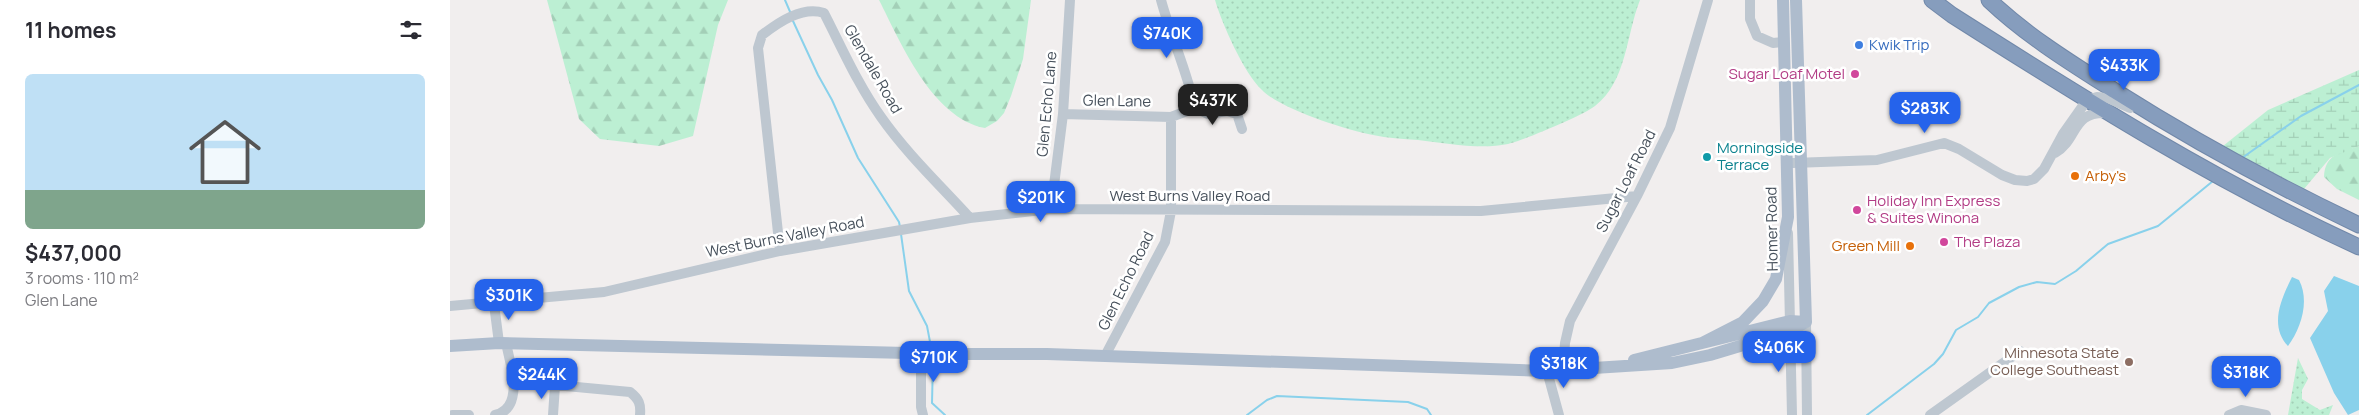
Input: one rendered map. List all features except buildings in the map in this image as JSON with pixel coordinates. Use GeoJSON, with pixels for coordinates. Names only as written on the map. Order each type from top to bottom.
{"type":"FeatureCollection","features":[{"type":"Feature","properties":{"kind":"highway"},"geometry":{"type":"LineString","coordinates":[[1932,0],[1952,15],[2087,100],[2190,162],[2359,247]]}},
{"type":"Feature","properties":{"kind":"highway"},"geometry":{"type":"LineString","coordinates":[[1989,0],[2030,35],[2162,120],[2250,170],[2359,225]]}},
{"type":"Feature","properties":{"kind":"main road","name":"Homer Road"},"geometry":{"type":"LineString","coordinates":[[1782,0],[1788,217]]}},
{"type":"Feature","properties":{"kind":"main road","name":"Homer Road"},"geometry":{"type":"LineString","coordinates":[[1796,0],[1806,322]]}},
{"type":"Feature","properties":{"kind":"main road"},"geometry":{"type":"LineString","coordinates":[[1702,343],[1743,322],[1763,301],[1776,279],[1788,217]]}},
{"type":"Feature","properties":{"kind":"main road"},"geometry":{"type":"LineString","coordinates":[[1595,370],[1702,343],[1806,322]]}},
{"type":"Feature","properties":{"kind":"main road"},"geometry":{"type":"LineString","coordinates":[[450,346],[503,343],[1105,356],[1547,371],[1595,370],[1672,363],[1710,354],[1790,326]]}},
{"type":"Feature","properties":{"kind":"street","name":"Glen Echo Lane"},"geometry":{"type":"LineString","coordinates":[[1051,209],[1063,114],[1070,0]]}},
{"type":"Feature","properties":{"kind":"street"},"geometry":{"type":"LineString","coordinates":[[1161,0],[1169,30],[1189,80],[1194,108]]}},
{"type":"Feature","properties":{"kind":"street","name":"Sugar Loaf Road"},"geometry":{"type":"LineString","coordinates":[[1563,370],[1565,343],[1570,321],[1637,196],[1670,128],[1708,0]]}},
{"type":"Feature","properties":{"kind":"street"},"geometry":{"type":"LineString","coordinates":[[1750,0],[1750,19],[1757,36],[1773,43],[1783,42]]}},
{"type":"Feature","properties":{"kind":"street","name":"Glendale Road"},"geometry":{"type":"LineString","coordinates":[[780,251],[758,48],[762,35],[779,22],[799,13],[816,10],[824,13],[854,74],[882,118],[904,146],[970,218]]}},
{"type":"Feature","properties":{"kind":"street"},"geometry":{"type":"LineString","coordinates":[[2054,153],[2055,147],[2063,134],[2087,100],[2097,97],[2106,98],[2150,118],[2162,120]]}},
{"type":"Feature","properties":{"kind":"street"},"geometry":{"type":"LineString","coordinates":[[1171,117],[1194,108],[1208,114],[1227,111],[1237,114],[1242,130]]}},
{"type":"Feature","properties":{"kind":"street"},"geometry":{"type":"LineString","coordinates":[[1787,163],[1875,160],[1944,143],[1959,149],[2002,175],[2015,180],[2028,181],[2039,176],[2054,153],[2064,145],[2084,117],[2096,112],[2108,113]]}},
{"type":"Feature","properties":{"kind":"street","name":"Glen Lane"},"geometry":{"type":"LineString","coordinates":[[1063,114],[1171,117]]}},
{"type":"Feature","properties":{"kind":"street","name":"Glen Echo Road"},"geometry":{"type":"LineString","coordinates":[[1105,356],[1165,242],[1171,211],[1171,117]]}},
{"type":"Feature","properties":{"kind":"street","name":"West Burns Valley Road"},"geometry":{"type":"LineString","coordinates":[[450,306],[494,304],[604,292],[780,251],[970,218],[1051,209],[1480,211],[1637,196]]}},
{"type":"Feature","properties":{"kind":"street","name":"Homer Road"},"geometry":{"type":"LineString","coordinates":[[1788,217],[1792,415]]}},
{"type":"Feature","properties":{"kind":"street"},"geometry":{"type":"LineString","coordinates":[[494,304],[514,379],[514,393],[511,404],[501,414],[495,415]]}},
{"type":"Feature","properties":{"kind":"street","name":"Homer Road"},"geometry":{"type":"LineString","coordinates":[[1806,322],[1806,413]]}},
{"type":"Feature","properties":{"kind":"street"},"geometry":{"type":"LineString","coordinates":[[1930,415],[2020,351]]}},
{"type":"Feature","properties":{"kind":"street"},"geometry":{"type":"LineString","coordinates":[[921,353],[921,407],[923,415]]}},
{"type":"Feature","properties":{"kind":"street"},"geometry":{"type":"LineString","coordinates":[[1547,371],[1559,415]]}},
{"type":"Feature","properties":{"kind":"street"},"geometry":{"type":"LineString","coordinates":[[514,379],[555,386],[630,392],[638,398],[641,407],[640,415]]}},
{"type":"Feature","properties":{"kind":"street"},"geometry":{"type":"LineString","coordinates":[[553,415],[555,386]]}},
{"type":"Feature","properties":{"kind":"street"},"geometry":{"type":"LineString","coordinates":[[2229,415],[2241,410],[2266,415]]}},
{"type":"Feature","properties":{"kind":"street"},"geometry":{"type":"LineString","coordinates":[[452,415],[469,415]]}},
{"type":"Feature","properties":{"kind":"green space"},"geometry":{"type":"Polygon","coordinates":[[[547,0],[728,0],[718,25],[693,136],[659,146],[600,139],[579,119],[547,0]]]}},
{"type":"Feature","properties":{"kind":"green space"},"geometry":{"type":"Polygon","coordinates":[[[879,0],[1031,0],[1023,59],[1004,113],[997,121],[985,128],[966,121],[949,110],[920,76],[897,37],[879,0]]]}},
{"type":"Feature","properties":{"kind":"green space"},"geometry":{"type":"Polygon","coordinates":[[[1215,0],[1640,0],[1620,71],[1606,96],[1588,110],[1527,138],[1508,144],[1486,146],[1373,135],[1331,124],[1283,104],[1262,90],[1248,72],[1228,35],[1215,0]]]}},
{"type":"Feature","properties":{"kind":"green space"},"geometry":{"type":"Polygon","coordinates":[[[2359,70],[2359,146],[2330,158],[2304,189],[2223,146],[2268,110],[2359,70]]]}},
{"type":"Feature","properties":{"kind":"green space"},"geometry":{"type":"Polygon","coordinates":[[[2359,146],[2359,200],[2337,189],[2324,177],[2327,163],[2331,159],[2340,153],[2359,146]]]}},
{"type":"Feature","properties":{"kind":"green space"},"geometry":{"type":"Polygon","coordinates":[[[2298,358],[2308,379],[2302,390],[2302,399],[2320,410],[2333,405],[2329,415],[2288,415],[2298,358]]]}},
{"type":"Feature","properties":{"kind":"water"},"geometry":{"type":"Polygon","coordinates":[[[2334,276],[2359,286],[2359,410],[2348,415],[2334,393],[2310,338],[2328,311],[2324,291],[2334,276]]]}},
{"type":"Feature","properties":{"kind":"water"},"geometry":{"type":"Polygon","coordinates":[[[2292,277],[2299,280],[2304,297],[2304,305],[2297,331],[2288,346],[2282,338],[2278,321],[2281,303],[2292,277]]]}},
{"type":"Feature","properties":{"kind":"waterway"},"geometry":{"type":"LineString","coordinates":[[785,0],[791,14]]}},
{"type":"Feature","properties":{"kind":"waterway"},"geometry":{"type":"LineString","coordinates":[[793,21],[858,158],[899,222],[900,227]]}},
{"type":"Feature","properties":{"kind":"waterway"},"geometry":{"type":"LineString","coordinates":[[2242,158],[2301,116],[2359,85]]}},
{"type":"Feature","properties":{"kind":"waterway"},"geometry":{"type":"LineString","coordinates":[[1867,415],[1934,364],[1943,354],[1956,330],[1978,317],[1989,303],[2019,287],[2037,282],[2055,284],[2076,271],[2108,244],[2158,226],[2213,181]]}},
{"type":"Feature","properties":{"kind":"waterway"},"geometry":{"type":"LineString","coordinates":[[901,234],[909,291],[927,326],[931,347]]}},
{"type":"Feature","properties":{"kind":"waterway"},"geometry":{"type":"LineString","coordinates":[[933,360],[932,403],[945,415]]}},
{"type":"Feature","properties":{"kind":"waterway"},"geometry":{"type":"LineString","coordinates":[[1247,415],[1267,400],[1277,396],[1408,402],[1427,409],[1431,415]]}},
{"type":"Feature","properties":{"kind":"place","name":"Kwik Trip"},"geometry":{"type":"Point","coordinates":[1859,45]}},
{"type":"Feature","properties":{"kind":"place","name":"Sugar Loaf Motel"},"geometry":{"type":"Point","coordinates":[1855,74]}},
{"type":"Feature","properties":{"kind":"place","name":"Morningside Terrace"},"geometry":{"type":"Point","coordinates":[1707,157]}},
{"type":"Feature","properties":{"kind":"place","name":"Arby's"},"geometry":{"type":"Point","coordinates":[2075,176]}},
{"type":"Feature","properties":{"kind":"place","name":"Holiday Inn Express & Suites Winona"},"geometry":{"type":"Point","coordinates":[1857,210]}},
{"type":"Feature","properties":{"kind":"place","name":"The Plaza"},"geometry":{"type":"Point","coordinates":[1944,242]}},
{"type":"Feature","properties":{"kind":"place","name":"Green Mill"},"geometry":{"type":"Point","coordinates":[1910,246]}},
{"type":"Feature","properties":{"kind":"place","name":"Minnesota State College Southeast"},"geometry":{"type":"Point","coordinates":[2129,362]}}]}
